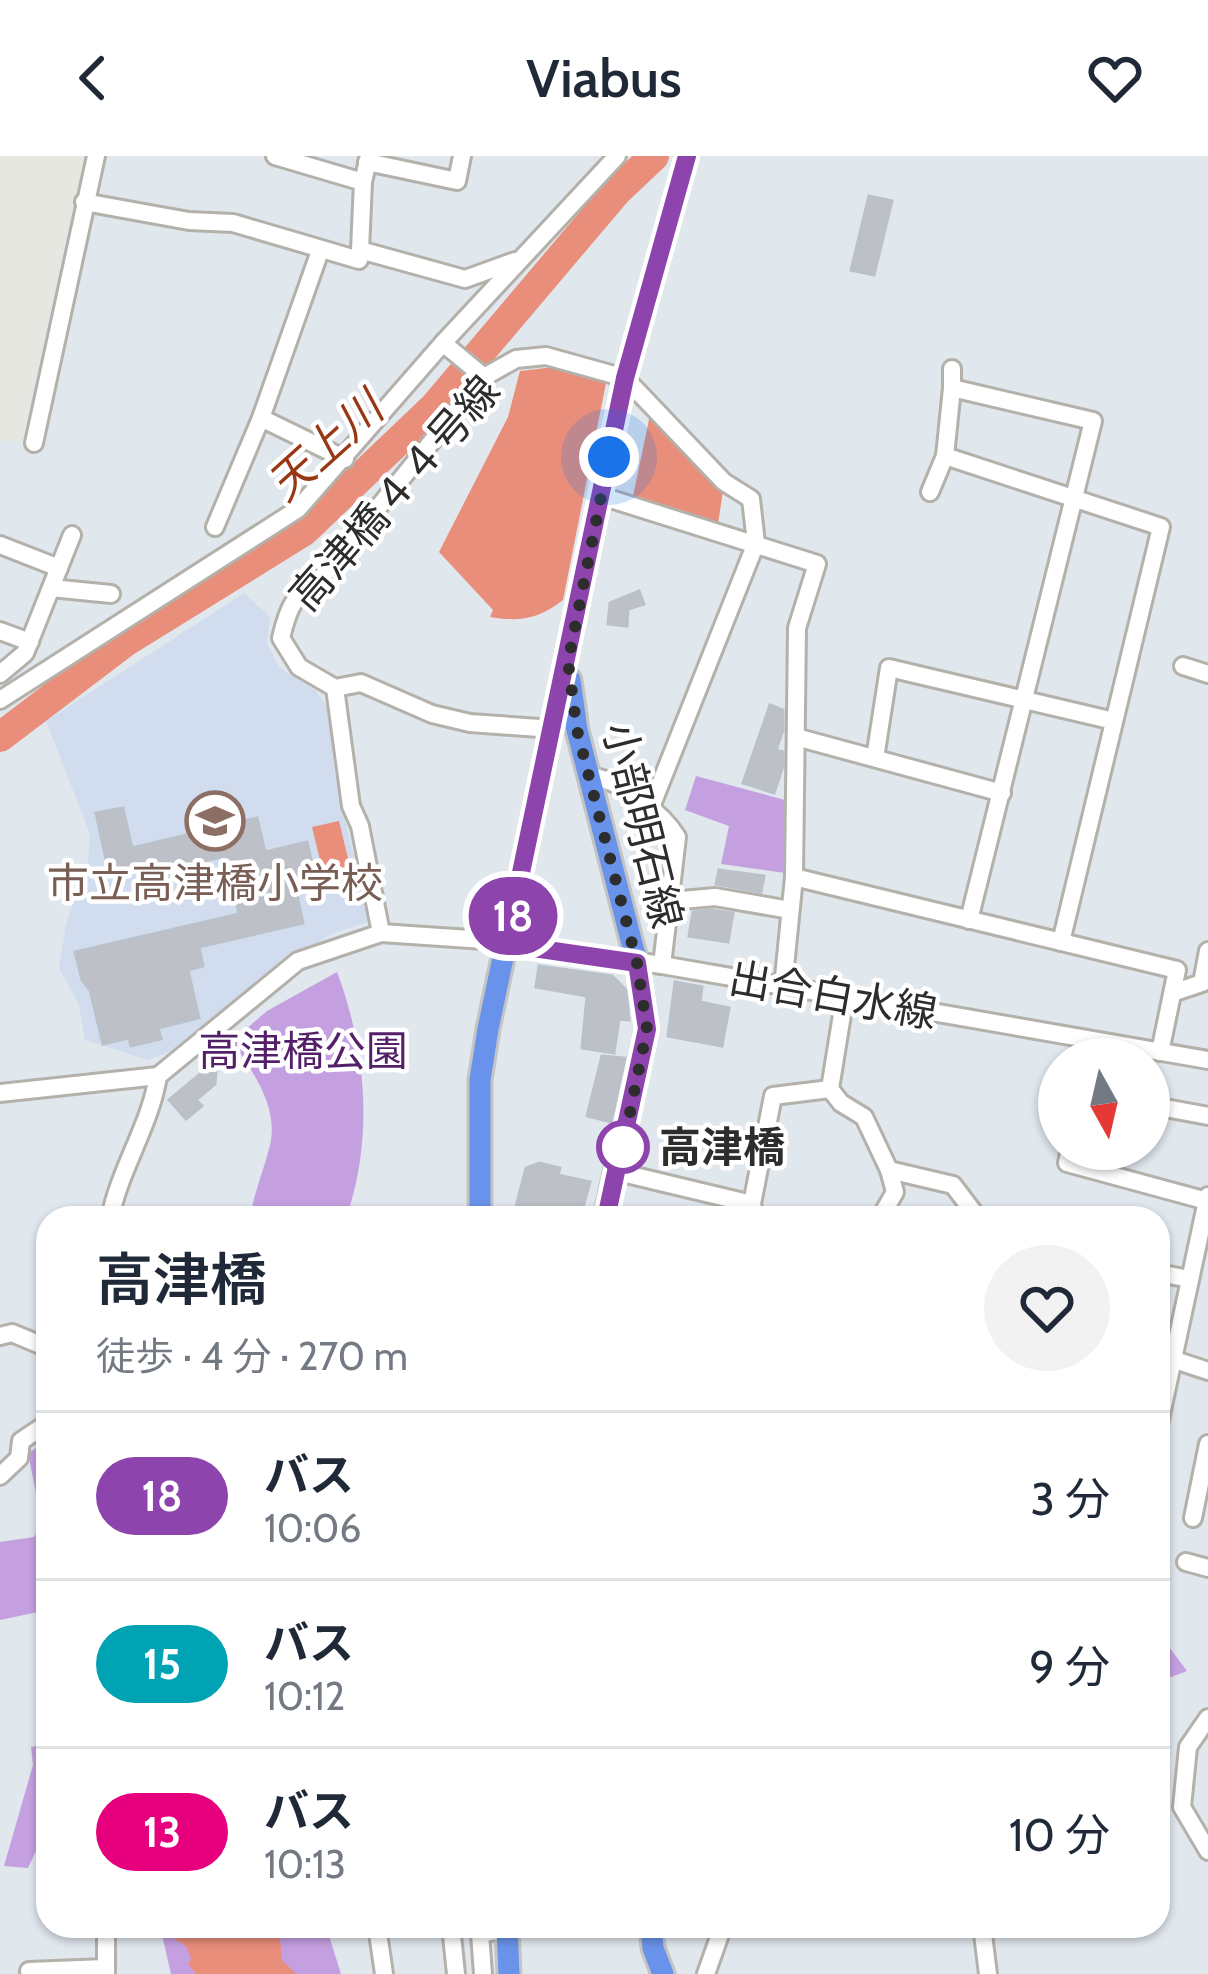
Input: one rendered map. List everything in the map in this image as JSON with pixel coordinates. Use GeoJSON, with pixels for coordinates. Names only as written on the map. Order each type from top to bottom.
{"type":"FeatureCollection","features":[{"type":"Feature","properties":{"kind":"main road","name":"小部明石線"},"geometry":{"type":"LineString","coordinates":[[480,1206],[480,1080],[506,944],[625,378],[686,156]]}},
{"type":"Feature","properties":{"kind":"main road","name":"小部明石線"},"geometry":{"type":"LineString","coordinates":[[568,662],[577,730],[637,963],[647,1029],[608,1206]]}},
{"type":"Feature","properties":{"kind":"main road"},"geometry":{"type":"LineString","coordinates":[[507,1938],[509,1974]]}},
{"type":"Feature","properties":{"kind":"main road"},"geometry":{"type":"LineString","coordinates":[[652,1938],[663,1974]]}},
{"type":"Feature","properties":{"kind":"street"},"geometry":{"type":"LineString","coordinates":[[34,443],[96,156]]}},
{"type":"Feature","properties":{"kind":"street"},"geometry":{"type":"LineString","coordinates":[[275,156],[363,182]]}},
{"type":"Feature","properties":{"kind":"street"},"geometry":{"type":"LineString","coordinates":[[84,202],[271,231],[320,251],[359,260],[368,159],[457,181],[462,156]]}},
{"type":"Feature","properties":{"kind":"street"},"geometry":{"type":"LineString","coordinates":[[0,700],[298,509],[443,343],[617,156]]}},
{"type":"Feature","properties":{"kind":"street"},"geometry":{"type":"LineString","coordinates":[[360,250],[465,279],[520,259]]}},
{"type":"Feature","properties":{"kind":"street"},"geometry":{"type":"LineString","coordinates":[[215,527],[261,418],[320,251]]}},
{"type":"Feature","properties":{"kind":"street"},"geometry":{"type":"LineString","coordinates":[[443,343],[484,377]]}},
{"type":"Feature","properties":{"kind":"street","name":"高津橋４４号線"},"geometry":{"type":"LineString","coordinates":[[335,688],[299,667],[281,638],[289,607],[298,592],[320,578],[484,377],[517,358],[546,356],[625,378]]}},
{"type":"Feature","properties":{"kind":"street"},"geometry":{"type":"LineString","coordinates":[[625,378],[724,482],[751,499],[756,543],[651,807]]}},
{"type":"Feature","properties":{"kind":"street"},"geometry":{"type":"LineString","coordinates":[[930,492],[945,457],[952,378],[1093,422],[969,920]]}},
{"type":"Feature","properties":{"kind":"street"},"geometry":{"type":"LineString","coordinates":[[261,418],[345,459]]}},
{"type":"Feature","properties":{"kind":"street"},"geometry":{"type":"LineString","coordinates":[[945,457],[1161,527],[1061,942]]}},
{"type":"Feature","properties":{"kind":"street"},"geometry":{"type":"LineString","coordinates":[[602,496],[817,564],[796,628],[794,877],[783,988]]}},
{"type":"Feature","properties":{"kind":"street"},"geometry":{"type":"LineString","coordinates":[[0,674],[26,653],[72,536]]}},
{"type":"Feature","properties":{"kind":"street"},"geometry":{"type":"LineString","coordinates":[[0,545],[59,568]]}},
{"type":"Feature","properties":{"kind":"street"},"geometry":{"type":"LineString","coordinates":[[52,588],[111,594]]}},
{"type":"Feature","properties":{"kind":"street"},"geometry":{"type":"LineString","coordinates":[[0,631],[30,642]]}},
{"type":"Feature","properties":{"kind":"street"},"geometry":{"type":"LineString","coordinates":[[1183,667],[1208,674]]}},
{"type":"Feature","properties":{"kind":"street"},"geometry":{"type":"LineString","coordinates":[[874,758],[889,668],[1114,721]]}},
{"type":"Feature","properties":{"kind":"street"},"geometry":{"type":"LineString","coordinates":[[381,933],[360,826],[351,806],[335,688],[362,682],[432,714],[470,723],[554,729]]}},
{"type":"Feature","properties":{"kind":"street"},"geometry":{"type":"LineString","coordinates":[[796,737],[1002,793]]}},
{"type":"Feature","properties":{"kind":"street"},"geometry":{"type":"LineString","coordinates":[[591,777],[602,777],[651,807],[668,821],[677,837],[662,965]]}},
{"type":"Feature","properties":{"kind":"street"},"geometry":{"type":"LineString","coordinates":[[794,877],[1177,970],[1164,1038]]}},
{"type":"Feature","properties":{"kind":"street"},"geometry":{"type":"LineString","coordinates":[[671,901],[716,897],[790,910]]}},
{"type":"Feature","properties":{"kind":"street","name":"出合白水線"},"geometry":{"type":"LineString","coordinates":[[158,1076],[298,961],[381,933],[662,965],[1080,1038]]}},
{"type":"Feature","properties":{"kind":"street"},"geometry":{"type":"LineString","coordinates":[[1175,992],[1202,983],[1208,951]]}},
{"type":"Feature","properties":{"kind":"street"},"geometry":{"type":"LineString","coordinates":[[845,997],[830,1089],[841,1103],[864,1117],[895,1192],[887,1206]]}},
{"type":"Feature","properties":{"kind":"street","name":"出合白水線"},"geometry":{"type":"LineString","coordinates":[[1170,1054],[1208,1060]]}},
{"type":"Feature","properties":{"kind":"street"},"geometry":{"type":"LineString","coordinates":[[0,1093],[158,1076],[154,1102],[113,1206]]}},
{"type":"Feature","properties":{"kind":"street"},"geometry":{"type":"LineString","coordinates":[[755,1206],[772,1096],[830,1089]]}},
{"type":"Feature","properties":{"kind":"street"},"geometry":{"type":"LineString","coordinates":[[1170,1109],[1208,1117]]}},
{"type":"Feature","properties":{"kind":"street"},"geometry":{"type":"LineString","coordinates":[[889,1170],[953,1185],[969,1206]]}},
{"type":"Feature","properties":{"kind":"street"},"geometry":{"type":"LineString","coordinates":[[1095,1170],[1208,1198],[1170,1369]]}},
{"type":"Feature","properties":{"kind":"street"},"geometry":{"type":"LineString","coordinates":[[618,1172],[737,1206]]}},
{"type":"Feature","properties":{"kind":"street"},"geometry":{"type":"LineString","coordinates":[[1170,1275],[1190,1279]]}},
{"type":"Feature","properties":{"kind":"street"},"geometry":{"type":"LineString","coordinates":[[0,1336],[12,1334],[36,1343]]}},
{"type":"Feature","properties":{"kind":"street"},"geometry":{"type":"LineString","coordinates":[[1172,1359],[1208,1371]]}},
{"type":"Feature","properties":{"kind":"street"},"geometry":{"type":"LineString","coordinates":[[0,1448],[36,1431]]}},
{"type":"Feature","properties":{"kind":"street"},"geometry":{"type":"LineString","coordinates":[[0,1476],[19,1458],[21,1442]]}},
{"type":"Feature","properties":{"kind":"street"},"geometry":{"type":"LineString","coordinates":[[1193,1518],[1208,1444]]}},
{"type":"Feature","properties":{"kind":"street"},"geometry":{"type":"LineString","coordinates":[[1186,1562],[1208,1568]]}},
{"type":"Feature","properties":{"kind":"street"},"geometry":{"type":"LineString","coordinates":[[1208,1718],[1188,1747],[1182,1807],[1208,1851]]}},
{"type":"Feature","properties":{"kind":"street"},"geometry":{"type":"LineString","coordinates":[[29,1972],[106,1971],[106,1938]]}},
{"type":"Feature","properties":{"kind":"street"},"geometry":{"type":"LineString","coordinates":[[379,1938],[384,1974]]}},
{"type":"Feature","properties":{"kind":"street"},"geometry":{"type":"LineString","coordinates":[[452,1938],[456,1974]]}},
{"type":"Feature","properties":{"kind":"street"},"geometry":{"type":"LineString","coordinates":[[479,1938],[483,1974]]}},
{"type":"Feature","properties":{"kind":"street"},"geometry":{"type":"LineString","coordinates":[[706,1974],[719,1938]]}},
{"type":"Feature","properties":{"kind":"street"},"geometry":{"type":"LineString","coordinates":[[984,1938],[988,1974]]}},
{"type":"Feature","properties":{"kind":"shaded area"},"geometry":{"type":"Polygon","coordinates":[[[0,156],[91,156],[72,210],[21,443],[0,440],[0,156]]]}},
{"type":"Feature","properties":{"kind":"shaded area"},"geometry":{"type":"Polygon","coordinates":[[[554,367],[607,378],[563,600],[529,618],[490,617],[493,610],[439,552],[508,417],[520,371],[554,367]]]}},
{"type":"Feature","properties":{"kind":"shaded area"},"geometry":{"type":"Polygon","coordinates":[[[650,415],[723,491],[718,524],[633,496],[650,415]]]}},
{"type":"Feature","properties":{"kind":"shaded area","name":"市立高津橋小学校"},"geometry":{"type":"Polygon","coordinates":[[[244,593],[270,617],[267,644],[280,668],[315,690],[329,709],[334,771],[369,922],[335,932],[277,966],[205,1028],[148,1060],[85,1040],[79,1005],[59,968],[66,924],[88,861],[90,834],[46,721],[244,593]]]}},
{"type":"Feature","properties":{"kind":"shaded area"},"geometry":{"type":"Polygon","coordinates":[[[339,821],[354,883],[327,889],[312,827],[339,821]]]}},
{"type":"Feature","properties":{"kind":"shaded area"},"geometry":{"type":"Polygon","coordinates":[[[173,1938],[280,1938],[282,1960],[296,1974],[196,1974],[188,1964],[191,1958],[186,1946],[173,1938]]]}},
{"type":"Feature","properties":{"kind":"green space"},"geometry":{"type":"Polygon","coordinates":[[[696,776],[785,800],[785,873],[721,864],[729,826],[685,810],[696,776]]]}},
{"type":"Feature","properties":{"kind":"green space","name":"高津橋公園"},"geometry":{"type":"Polygon","coordinates":[[[337,972],[354,1029],[363,1088],[362,1148],[350,1206],[253,1206],[270,1145],[271,1117],[262,1090],[232,1041],[267,1011],[337,972]]]}},
{"type":"Feature","properties":{"kind":"green space"},"geometry":{"type":"Polygon","coordinates":[[[36,1448],[36,1493],[28,1453],[36,1448]]]}},
{"type":"Feature","properties":{"kind":"green space"},"geometry":{"type":"Polygon","coordinates":[[[36,1534],[36,1612],[0,1620],[0,1542],[36,1534]]]}},
{"type":"Feature","properties":{"kind":"green space"},"geometry":{"type":"Polygon","coordinates":[[[1170,1648],[1187,1671],[1170,1677],[1170,1648]]]}},
{"type":"Feature","properties":{"kind":"green space"},"geometry":{"type":"Polygon","coordinates":[[[36,1746],[36,1851],[28,1868],[4,1866],[33,1765],[31,1747],[36,1746]]]}},
{"type":"Feature","properties":{"kind":"green space"},"geometry":{"type":"Polygon","coordinates":[[[163,1938],[330,1938],[341,1974],[171,1974],[163,1938]]]}},
{"type":"Feature","properties":{"kind":"building"},"geometry":{"type":"Polygon","coordinates":[[[869,196],[892,201],[874,275],[851,270],[869,196]]]}},
{"type":"Feature","properties":{"kind":"building"},"geometry":{"type":"Polygon","coordinates":[[[639,591],[644,604],[628,609],[627,626],[608,624],[610,603],[639,591]]]}},
{"type":"Feature","properties":{"kind":"building"},"geometry":{"type":"Polygon","coordinates":[[[770,705],[783,710],[776,750],[783,752],[783,766],[774,793],[743,783],[770,705]]]}},
{"type":"Feature","properties":{"kind":"building"},"geometry":{"type":"Polygon","coordinates":[[[123,808],[132,848],[257,818],[265,852],[307,842],[317,885],[296,890],[303,923],[199,947],[203,966],[188,970],[199,1018],[158,1028],[161,1039],[131,1046],[129,1038],[103,1044],[75,952],[239,914],[225,856],[151,873],[149,865],[109,873],[96,813],[123,808]]]}},
{"type":"Feature","properties":{"kind":"building"},"geometry":{"type":"Polygon","coordinates":[[[719,870],[764,876],[761,892],[716,884],[719,870]]]}},
{"type":"Feature","properties":{"kind":"building"},"geometry":{"type":"Polygon","coordinates":[[[693,912],[733,913],[728,942],[689,936],[693,912]]]}},
{"type":"Feature","properties":{"kind":"building"},"geometry":{"type":"Polygon","coordinates":[[[539,966],[612,976],[626,990],[629,1020],[619,1019],[614,1053],[582,1048],[587,996],[536,987],[539,966]]]}},
{"type":"Feature","properties":{"kind":"building"},"geometry":{"type":"Polygon","coordinates":[[[675,982],[702,987],[700,1002],[729,1008],[722,1046],[668,1036],[675,982]]]}},
{"type":"Feature","properties":{"kind":"building"},"geometry":{"type":"Polygon","coordinates":[[[602,1056],[625,1058],[611,1122],[587,1116],[602,1056]]]}},
{"type":"Feature","properties":{"kind":"building"},"geometry":{"type":"Polygon","coordinates":[[[217,1060],[215,1084],[196,1100],[202,1106],[186,1119],[169,1100],[217,1060]]]}},
{"type":"Feature","properties":{"kind":"building"},"geometry":{"type":"Polygon","coordinates":[[[539,1163],[560,1168],[558,1175],[590,1182],[583,1206],[516,1206],[526,1168],[539,1163]]]}},
{"type":"Feature","properties":{"kind":"waterway","name":"天上川"},"geometry":{"type":"LineString","coordinates":[[0,737],[125,642],[304,531],[435,406],[617,191],[654,156]]}},
{"type":"Feature","properties":{"kind":"bus line","name":"18"},"geometry":{"type":"LineString","coordinates":[[609,1206],[647,1029],[637,963],[506,944],[625,378],[687,156]]}},
{"type":"Feature","properties":{"kind":"place","name":"市立高津橋小学校"},"geometry":{"type":"Point","coordinates":[215,821]}},
{"type":"Feature","properties":{"kind":"place","name":"高津橋"},"geometry":{"type":"Point","coordinates":[623,1147]}},
{"type":"Feature","properties":{"kind":"route"},"geometry":{"type":"LineString","coordinates":[[609,457],[568,662],[577,730],[637,963],[647,1029],[623,1147]]}}]}
